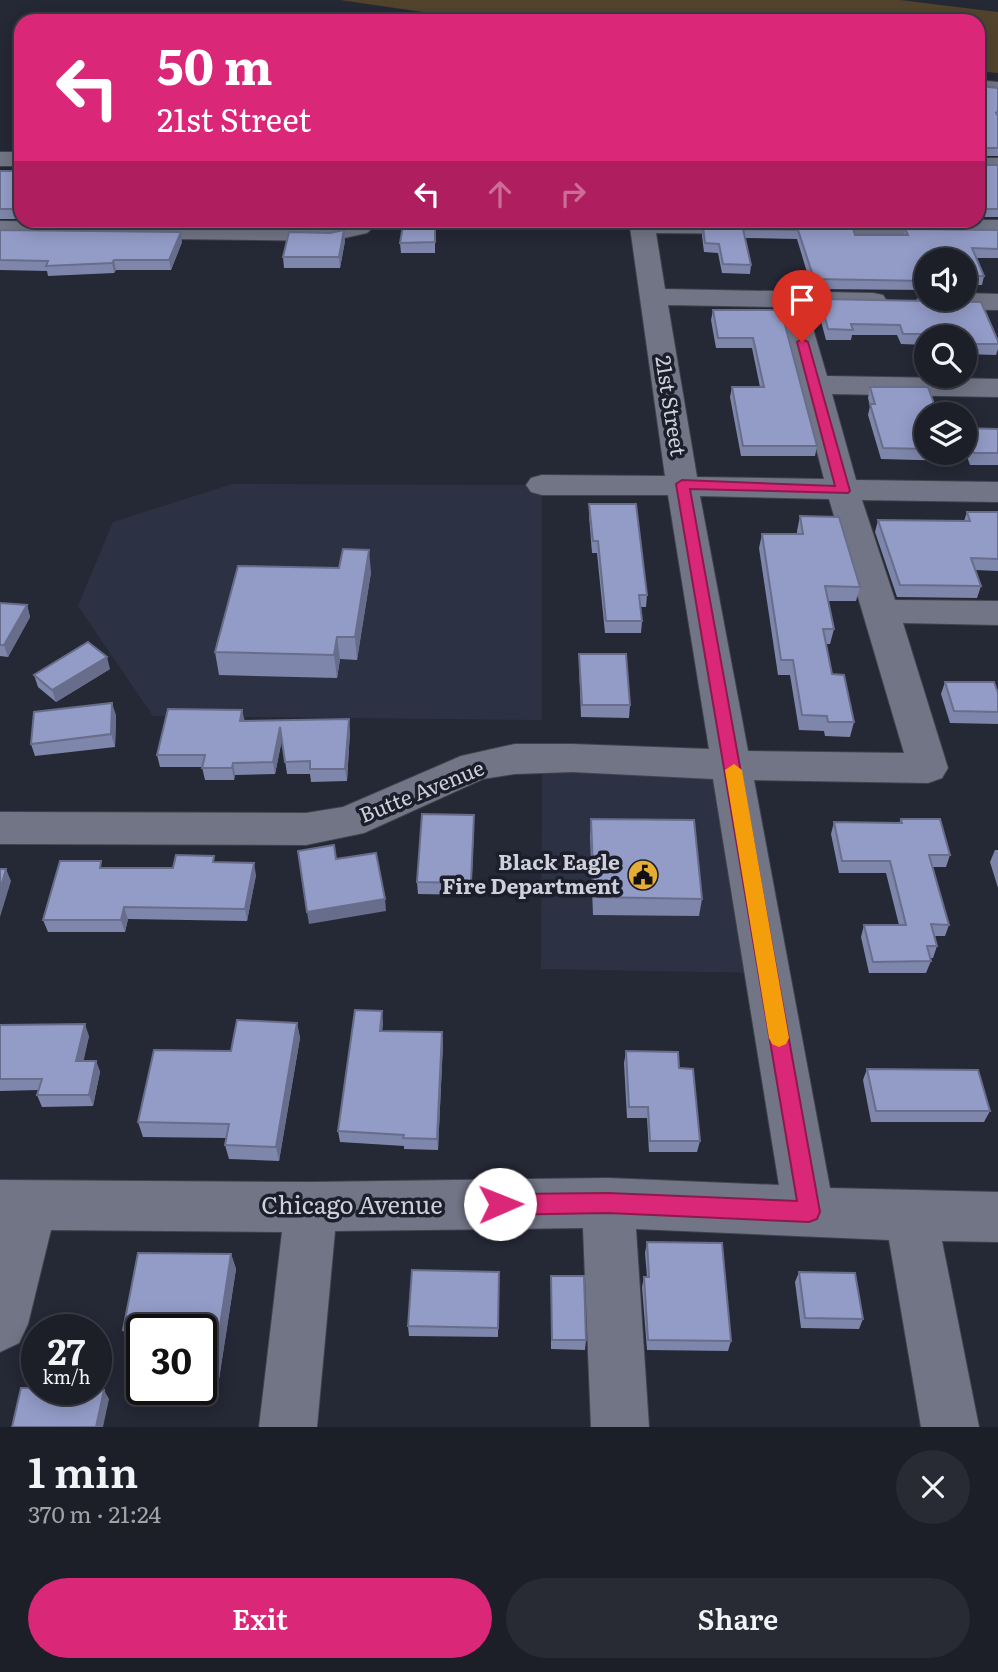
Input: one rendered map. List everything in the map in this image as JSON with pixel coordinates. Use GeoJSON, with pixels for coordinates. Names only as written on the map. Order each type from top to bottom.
{"type":"FeatureCollection","features":[{"type":"Feature","properties":{"kind":"street"},"geometry":{"type":"LineString","coordinates":[[0,229],[331,233],[349,228]]}},
{"type":"Feature","properties":{"kind":"street","name":"21st Street"},"geometry":{"type":"LineString","coordinates":[[642,228],[682,484],[809,1212]]}},
{"type":"Feature","properties":{"kind":"street"},"geometry":{"type":"LineString","coordinates":[[652,297],[998,302]]}},
{"type":"Feature","properties":{"kind":"street"},"geometry":{"type":"LineString","coordinates":[[791,299],[843,491],[881,611],[998,613]]}},
{"type":"Feature","properties":{"kind":"street"},"geometry":{"type":"LineString","coordinates":[[814,386],[998,388]]}},
{"type":"Feature","properties":{"kind":"street"},"geometry":{"type":"LineString","coordinates":[[542,485],[682,484],[843,491],[998,492]]}},
{"type":"Feature","properties":{"kind":"street","name":"Butte Avenue"},"geometry":{"type":"LineString","coordinates":[[0,828],[306,829],[349,822],[475,766],[515,760],[572,758],[733,765],[928,768],[881,611]]}},
{"type":"Feature","properties":{"kind":"street"},"geometry":{"type":"LineString","coordinates":[[608,1203],[620,1427]]}},
{"type":"Feature","properties":{"kind":"street","name":"Chicago Avenue"},"geometry":{"type":"LineString","coordinates":[[16,1205],[311,1207],[608,1203],[911,1216],[998,1217]]}},
{"type":"Feature","properties":{"kind":"street"},"geometry":{"type":"LineString","coordinates":[[0,1324],[16,1205]]}},
{"type":"Feature","properties":{"kind":"street"},"geometry":{"type":"LineString","coordinates":[[288,1427],[311,1207]]}},
{"type":"Feature","properties":{"kind":"street"},"geometry":{"type":"LineString","coordinates":[[911,1216],[950,1427]]}},
{"type":"Feature","properties":{"kind":"shaded area"},"geometry":{"type":"Polygon","coordinates":[[[340,0],[900,0],[998,12],[998,73],[985,72],[985,14],[436,14],[340,0]]]}},
{"type":"Feature","properties":{"kind":"shaded area"},"geometry":{"type":"Polygon","coordinates":[[[232,484],[542,485],[542,720],[153,716],[78,606],[113,522],[232,484]]]}},
{"type":"Feature","properties":{"kind":"shaded area"},"geometry":{"type":"Polygon","coordinates":[[[542,759],[733,765],[768,973],[541,969],[542,759]]]}},
{"type":"Feature","properties":{"kind":"building"},"geometry":{"type":"Polygon","coordinates":[[[985,87],[998,88],[998,148],[985,148],[985,87]]]}},
{"type":"Feature","properties":{"kind":"building"},"geometry":{"type":"Polygon","coordinates":[[[985,165],[998,165],[998,209],[985,209],[985,165]]]}},
{"type":"Feature","properties":{"kind":"building"},"geometry":{"type":"Polygon","coordinates":[[[0,171],[14,171],[14,209],[0,209],[0,171]]]}},
{"type":"Feature","properties":{"kind":"building"},"geometry":{"type":"Polygon","coordinates":[[[403,228],[435,228],[435,242],[400,243],[403,228]]]}},
{"type":"Feature","properties":{"kind":"building"},"geometry":{"type":"Polygon","coordinates":[[[703,228],[853,228],[855,235],[908,235],[905,229],[998,230],[998,249],[914,248],[914,281],[814,279],[798,230],[743,229],[751,265],[723,264],[719,244],[705,243],[703,228]]]}},
{"type":"Feature","properties":{"kind":"building"},"geometry":{"type":"Polygon","coordinates":[[[0,230],[181,232],[169,260],[114,260],[112,263],[46,266],[48,261],[0,260],[0,230]]]}},
{"type":"Feature","properties":{"kind":"building"},"geometry":{"type":"Polygon","coordinates":[[[344,230],[339,257],[283,257],[289,232],[330,233],[344,230]]]}},
{"type":"Feature","properties":{"kind":"building"},"geometry":{"type":"Polygon","coordinates":[[[977,260],[984,276],[977,276],[977,260]]]}},
{"type":"Feature","properties":{"kind":"building"},"geometry":{"type":"Polygon","coordinates":[[[820,299],[914,301],[914,311],[977,311],[977,302],[981,302],[998,344],[977,344],[977,325],[914,325],[914,334],[903,334],[900,325],[851,324],[853,330],[828,329],[820,299]]]}},
{"type":"Feature","properties":{"kind":"building"},"geometry":{"type":"Polygon","coordinates":[[[713,310],[781,310],[817,446],[743,446],[732,387],[764,387],[753,338],[718,338],[713,310]]]}},
{"type":"Feature","properties":{"kind":"building"},"geometry":{"type":"Polygon","coordinates":[[[870,387],[928,388],[933,402],[914,402],[914,449],[883,448],[870,404],[875,404],[870,387]]]}},
{"type":"Feature","properties":{"kind":"building"},"geometry":{"type":"Polygon","coordinates":[[[977,428],[998,429],[998,453],[977,453],[977,428]]]}},
{"type":"Feature","properties":{"kind":"building"},"geometry":{"type":"Polygon","coordinates":[[[589,504],[636,504],[647,595],[639,595],[642,621],[606,621],[598,541],[593,541],[589,504]]]}},
{"type":"Feature","properties":{"kind":"building"},"geometry":{"type":"Polygon","coordinates":[[[967,512],[998,512],[998,559],[971,558],[981,586],[900,585],[878,520],[970,521],[967,512]]]}},
{"type":"Feature","properties":{"kind":"building"},"geometry":{"type":"Polygon","coordinates":[[[800,516],[839,517],[860,587],[825,586],[834,629],[823,629],[832,674],[844,675],[854,722],[828,722],[827,716],[802,715],[793,660],[781,660],[762,534],[803,534],[800,516]]]}},
{"type":"Feature","properties":{"kind":"building"},"geometry":{"type":"Polygon","coordinates":[[[343,549],[369,550],[355,637],[337,637],[334,655],[215,652],[238,566],[339,568],[343,549]]]}},
{"type":"Feature","properties":{"kind":"building"},"geometry":{"type":"Polygon","coordinates":[[[0,603],[27,605],[4,645],[0,645],[0,603]]]}},
{"type":"Feature","properties":{"kind":"building"},"geometry":{"type":"Polygon","coordinates":[[[88,642],[107,657],[52,690],[34,675],[88,642]]]}},
{"type":"Feature","properties":{"kind":"building"},"geometry":{"type":"Polygon","coordinates":[[[579,654],[626,654],[630,705],[582,705],[579,654]]]}},
{"type":"Feature","properties":{"kind":"building"},"geometry":{"type":"Polygon","coordinates":[[[945,682],[994,682],[998,693],[998,712],[954,711],[945,682]]]}},
{"type":"Feature","properties":{"kind":"building"},"geometry":{"type":"Polygon","coordinates":[[[112,703],[111,734],[31,744],[34,712],[112,703]]]}},
{"type":"Feature","properties":{"kind":"building"},"geometry":{"type":"Polygon","coordinates":[[[168,709],[242,710],[240,721],[349,719],[345,769],[310,769],[310,761],[285,762],[280,727],[273,762],[233,763],[232,768],[202,768],[205,755],[157,755],[168,709]]]}},
{"type":"Feature","properties":{"kind":"building"},"geometry":{"type":"Polygon","coordinates":[[[422,814],[474,815],[471,883],[417,882],[422,814]]]}},
{"type":"Feature","properties":{"kind":"building"},"geometry":{"type":"Polygon","coordinates":[[[591,819],[694,820],[702,899],[594,897],[591,819]]]}},
{"type":"Feature","properties":{"kind":"building"},"geometry":{"type":"Polygon","coordinates":[[[901,819],[940,819],[950,855],[929,855],[949,925],[931,924],[937,946],[927,946],[931,961],[873,962],[864,925],[906,925],[890,861],[842,861],[834,822],[902,823],[901,819]]]}},
{"type":"Feature","properties":{"kind":"building"},"geometry":{"type":"Polygon","coordinates":[[[334,845],[336,859],[376,853],[385,899],[307,912],[298,851],[334,845]]]}},
{"type":"Feature","properties":{"kind":"building"},"geometry":{"type":"Polygon","coordinates":[[[176,855],[214,856],[213,862],[254,863],[245,909],[124,907],[121,920],[43,920],[60,861],[101,861],[100,868],[173,868],[176,855]]]}},
{"type":"Feature","properties":{"kind":"building"},"geometry":{"type":"Polygon","coordinates":[[[0,869],[6,869],[0,890],[0,869]]]}},
{"type":"Feature","properties":{"kind":"building"},"geometry":{"type":"Polygon","coordinates":[[[355,1010],[382,1011],[380,1031],[442,1032],[437,1139],[338,1131],[355,1010]]]}},
{"type":"Feature","properties":{"kind":"building"},"geometry":{"type":"Polygon","coordinates":[[[237,1020],[297,1023],[276,1147],[225,1145],[229,1124],[138,1122],[154,1050],[231,1051],[237,1020]]]}},
{"type":"Feature","properties":{"kind":"building"},"geometry":{"type":"Polygon","coordinates":[[[85,1024],[76,1061],[96,1061],[89,1095],[37,1095],[42,1079],[0,1079],[0,1025],[85,1024]]]}},
{"type":"Feature","properties":{"kind":"building"},"geometry":{"type":"Polygon","coordinates":[[[626,1051],[678,1052],[679,1068],[693,1069],[700,1141],[650,1141],[648,1107],[629,1107],[626,1051]]]}},
{"type":"Feature","properties":{"kind":"building"},"geometry":{"type":"Polygon","coordinates":[[[867,1069],[978,1070],[990,1111],[876,1111],[867,1069]]]}},
{"type":"Feature","properties":{"kind":"building"},"geometry":{"type":"Polygon","coordinates":[[[647,1242],[722,1243],[731,1341],[648,1340],[644,1277],[649,1277],[647,1242]]]}},
{"type":"Feature","properties":{"kind":"building"},"geometry":{"type":"Polygon","coordinates":[[[138,1253],[231,1254],[217,1345],[217,1314],[126,1314],[138,1253]]]}},
{"type":"Feature","properties":{"kind":"building"},"geometry":{"type":"Polygon","coordinates":[[[412,1270],[499,1272],[498,1328],[408,1326],[412,1270]]]}},
{"type":"Feature","properties":{"kind":"building"},"geometry":{"type":"Polygon","coordinates":[[[799,1272],[855,1273],[863,1319],[805,1318],[799,1272]]]}},
{"type":"Feature","properties":{"kind":"building"},"geometry":{"type":"Polygon","coordinates":[[[551,1276],[584,1276],[586,1340],[552,1340],[551,1276]]]}},
{"type":"Feature","properties":{"kind":"building"},"geometry":{"type":"Polygon","coordinates":[[[21,1388],[21,1405],[101,1405],[96,1427],[12,1427],[21,1388]]]}},
{"type":"Feature","properties":{"kind":"slow traffic"},"geometry":{"type":"LineString","coordinates":[[734,770],[779,1038]]}},
{"type":"Feature","properties":{"kind":"place","name":"Black Eagle Fire Department"},"geometry":{"type":"Point","coordinates":[643,875]}},
{"type":"Feature","properties":{"kind":"route"},"geometry":{"type":"LineString","coordinates":[[500,1204],[608,1203],[809,1212],[682,484],[843,491],[802,342]]}}]}
